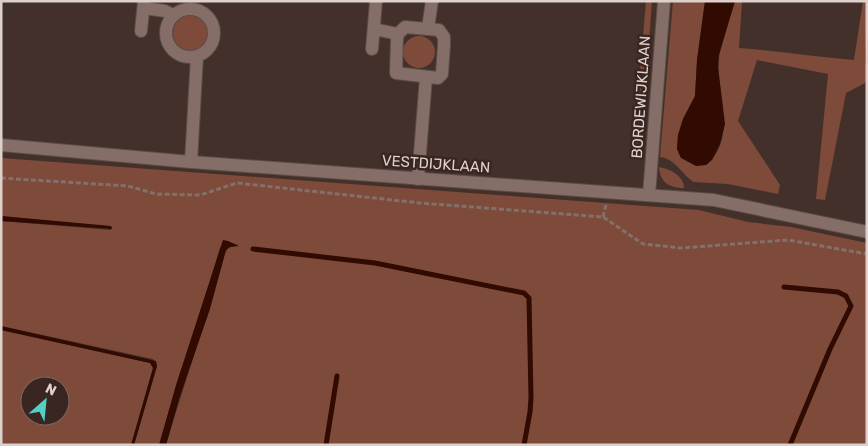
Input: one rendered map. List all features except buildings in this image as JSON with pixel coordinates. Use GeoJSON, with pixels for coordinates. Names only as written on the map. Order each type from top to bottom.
{"type":"FeatureCollection","features":[{"type":"Feature","properties":{"kind":"street"},"geometry":{"type":"LineString","coordinates":[[372,49],[376,1]]}},
{"type":"Feature","properties":{"kind":"street"},"geometry":{"type":"LineString","coordinates":[[428,28],[432,1]]}},
{"type":"Feature","properties":{"kind":"street","name":"BORDEWIJKLAAN"},"geometry":{"type":"LineString","coordinates":[[650,195],[664,1]]}},
{"type":"Feature","properties":{"kind":"street"},"geometry":{"type":"LineString","coordinates":[[141,31],[144,5],[173,15]]}},
{"type":"Feature","properties":{"kind":"street"},"geometry":{"type":"LineString","coordinates":[[202,7],[213,26],[214,36],[211,44],[205,52],[197,56],[179,55],[167,41],[168,23],[173,15],[187,9],[202,7]]}},
{"type":"Feature","properties":{"kind":"street"},"geometry":{"type":"LineString","coordinates":[[405,27],[439,30],[444,37],[442,74],[438,78],[396,73],[398,34],[405,27]]}},
{"type":"Feature","properties":{"kind":"street"},"geometry":{"type":"LineString","coordinates":[[374,29],[398,34]]}},
{"type":"Feature","properties":{"kind":"street"},"geometry":{"type":"LineString","coordinates":[[191,162],[197,56]]}},
{"type":"Feature","properties":{"kind":"street"},"geometry":{"type":"LineString","coordinates":[[418,179],[426,77]]}},
{"type":"Feature","properties":{"kind":"street","name":"VESTDIJKLAAN"},"geometry":{"type":"LineString","coordinates":[[1,145],[191,162],[714,200],[867,232]]}},
{"type":"Feature","properties":{"kind":"path"},"geometry":{"type":"LineString","coordinates":[[1,178],[128,186],[156,194],[200,195],[237,183],[317,190],[420,203],[604,217],[644,244],[681,248],[788,240],[867,254]]}},
{"type":"Feature","properties":{"kind":"shaded area"},"geometry":{"type":"Polygon","coordinates":[[[646,1],[652,1],[641,155],[633,154],[646,1]]]}},
{"type":"Feature","properties":{"kind":"shaded area"},"geometry":{"type":"Polygon","coordinates":[[[673,1],[705,1],[697,60],[695,96],[683,119],[678,135],[677,149],[681,158],[706,165],[716,154],[724,128],[719,57],[735,1],[742,1],[739,48],[854,60],[863,1],[867,1],[865,64],[867,64],[867,82],[846,93],[825,200],[816,199],[828,74],[757,60],[738,121],[780,185],[778,194],[728,184],[694,182],[666,158],[660,157],[673,1]]]}},
{"type":"Feature","properties":{"kind":"shaded area"},"geometry":{"type":"Polygon","coordinates":[[[705,1],[735,1],[719,55],[718,67],[725,124],[720,144],[712,160],[706,165],[696,166],[681,158],[677,149],[678,135],[683,119],[695,96],[697,60],[705,1]]]}},
{"type":"Feature","properties":{"kind":"shaded area"},"geometry":{"type":"Polygon","coordinates":[[[191,15],[204,20],[209,33],[204,46],[191,51],[178,46],[173,33],[178,20],[191,15]]]}},
{"type":"Feature","properties":{"kind":"shaded area"},"geometry":{"type":"Polygon","coordinates":[[[419,36],[425,37],[430,41],[434,46],[434,58],[430,63],[425,67],[419,68],[413,67],[408,63],[404,58],[403,52],[404,46],[408,41],[413,37],[419,36]]]}},
{"type":"Feature","properties":{"kind":"shaded area"},"geometry":{"type":"Polygon","coordinates":[[[1,158],[699,210],[748,222],[791,227],[867,243],[867,445],[166,445],[225,253],[228,248],[238,245],[235,244],[220,247],[159,445],[134,445],[157,366],[153,359],[1,326],[1,221],[111,230],[112,227],[1,216],[1,158]]]}},
{"type":"Feature","properties":{"kind":"shaded area"},"geometry":{"type":"Polygon","coordinates":[[[659,167],[668,169],[676,174],[682,180],[684,188],[667,184],[661,177],[659,167]]]}},
{"type":"Feature","properties":{"kind":"shaded area"},"geometry":{"type":"Polygon","coordinates":[[[1,216],[111,226],[112,229],[1,221],[1,216]]]}},
{"type":"Feature","properties":{"kind":"shaded area"},"geometry":{"type":"Polygon","coordinates":[[[223,240],[239,246],[230,247],[226,250],[210,309],[180,396],[166,445],[159,445],[176,385],[223,240]]]}},
{"type":"Feature","properties":{"kind":"shaded area"},"geometry":{"type":"Polygon","coordinates":[[[1,326],[156,361],[157,366],[134,445],[131,445],[153,368],[150,363],[1,330],[1,326]]]}},
{"type":"Feature","properties":{"kind":"shaded area"},"geometry":{"type":"Polygon","coordinates":[[[1,330],[150,363],[153,368],[131,445],[1,445],[1,330]]]}},
{"type":"Feature","properties":{"kind":"waterway"},"geometry":{"type":"LineString","coordinates":[[253,249],[375,263],[524,293],[529,298],[531,398],[524,445]]}},
{"type":"Feature","properties":{"kind":"waterway"},"geometry":{"type":"LineString","coordinates":[[784,287],[838,292],[846,296],[851,306],[830,349],[790,445]]}},
{"type":"Feature","properties":{"kind":"waterway"},"geometry":{"type":"LineString","coordinates":[[326,445],[337,376]]}}]}
